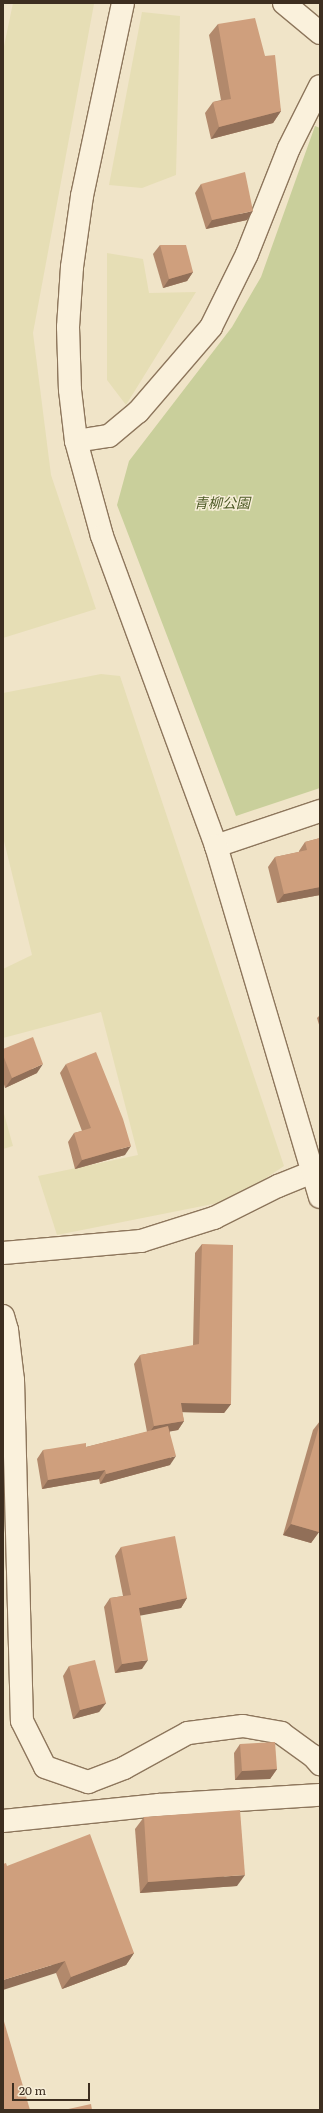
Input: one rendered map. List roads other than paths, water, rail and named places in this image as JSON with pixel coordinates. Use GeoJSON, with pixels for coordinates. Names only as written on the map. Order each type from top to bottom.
{"type":"FeatureCollection","features":[{"type":"Feature","properties":{"kind":"street"},"geometry":{"type":"LineString","coordinates":[[123,3],[82,196],[72,267],[69,358],[76,441],[102,536],[216,846],[316,1171],[320,1198]]}},
{"type":"Feature","properties":{"kind":"street"},"geometry":{"type":"LineString","coordinates":[[284,3],[318,25]]}},
{"type":"Feature","properties":{"kind":"street"},"geometry":{"type":"LineString","coordinates":[[76,441],[109,436],[138,412],[211,327],[247,254],[289,148],[320,86]]}},
{"type":"Feature","properties":{"kind":"street"},"geometry":{"type":"LineString","coordinates":[[216,846],[320,811]]}},
{"type":"Feature","properties":{"kind":"street"},"geometry":{"type":"LineString","coordinates":[[3,1253],[141,1241],[214,1218],[278,1186],[316,1171]]}},
{"type":"Feature","properties":{"kind":"street"},"geometry":{"type":"LineString","coordinates":[[3,1316],[7,1330],[13,1380],[22,1722],[45,1768],[88,1782],[124,1768],[188,1733],[242,1726],[281,1733],[313,1756],[320,1764]]}},
{"type":"Feature","properties":{"kind":"street"},"geometry":{"type":"LineString","coordinates":[[3,1821],[159,1805],[320,1795]]}},
{"type":"Feature","properties":{"kind":"park label","name":"青柳公園"},"geometry":{"type":"Point","coordinates":[222,502]}}]}
